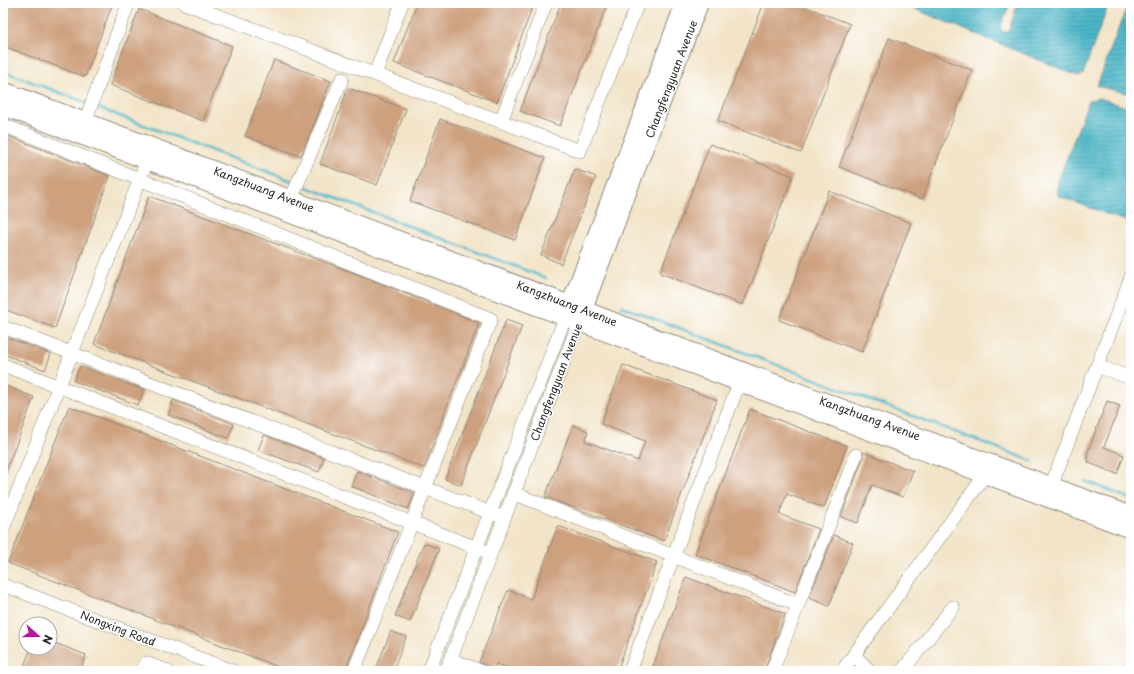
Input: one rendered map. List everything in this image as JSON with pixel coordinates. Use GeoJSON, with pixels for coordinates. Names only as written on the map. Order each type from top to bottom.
{"type":"FeatureCollection","features":[{"type":"Feature","properties":{"kind":"main road","name":"Changfengyuan Avenue"},"geometry":{"type":"LineString","coordinates":[[575,313],[684,3]]}},
{"type":"Feature","properties":{"kind":"main road","name":"Changfengyuan Avenue"},"geometry":{"type":"LineString","coordinates":[[575,313],[700,3]]}},
{"type":"Feature","properties":{"kind":"main road","name":"Kangzhuang Avenue"},"geometry":{"type":"LineString","coordinates":[[3,90],[88,115],[296,187],[575,313]]}},
{"type":"Feature","properties":{"kind":"main road","name":"Kangzhuang Avenue"},"geometry":{"type":"LineString","coordinates":[[3,107],[147,161],[575,313],[741,377],[985,475],[1131,530]]}},
{"type":"Feature","properties":{"kind":"main road","name":"Kangzhuang Avenue"},"geometry":{"type":"LineString","coordinates":[[741,377],[1052,484],[1131,515]]}},
{"type":"Feature","properties":{"kind":"street"},"geometry":{"type":"LineString","coordinates":[[184,3],[580,151],[638,3]]}},
{"type":"Feature","properties":{"kind":"street"},"geometry":{"type":"LineString","coordinates":[[375,74],[402,3]]}},
{"type":"Feature","properties":{"kind":"street"},"geometry":{"type":"LineString","coordinates":[[501,121],[546,3]]}},
{"type":"Feature","properties":{"kind":"street"},"geometry":{"type":"LineString","coordinates":[[88,115],[127,7]]}},
{"type":"Feature","properties":{"kind":"street"},"geometry":{"type":"LineString","coordinates":[[296,187],[342,79]]}},
{"type":"Feature","properties":{"kind":"street"},"geometry":{"type":"LineString","coordinates":[[3,125],[491,319],[354,671]]}},
{"type":"Feature","properties":{"kind":"street"},"geometry":{"type":"LineString","coordinates":[[3,529],[60,387],[147,161]]}},
{"type":"Feature","properties":{"kind":"street"},"geometry":{"type":"LineString","coordinates":[[1052,484],[1131,277]]}},
{"type":"Feature","properties":{"kind":"street","name":"Changfengyuan Avenue"},"geometry":{"type":"LineString","coordinates":[[448,665],[504,518],[575,313]]}},
{"type":"Feature","properties":{"kind":"street","name":"Changfengyuan Avenue"},"geometry":{"type":"LineString","coordinates":[[429,671],[490,512],[575,313]]}},
{"type":"Feature","properties":{"kind":"street"},"geometry":{"type":"LineString","coordinates":[[3,327],[504,518]]}},
{"type":"Feature","properties":{"kind":"street"},"geometry":{"type":"LineString","coordinates":[[3,365],[490,553]]}},
{"type":"Feature","properties":{"kind":"street"},"geometry":{"type":"LineString","coordinates":[[1097,366],[1131,378]]}},
{"type":"Feature","properties":{"kind":"street"},"geometry":{"type":"LineString","coordinates":[[630,671],[741,377]]}},
{"type":"Feature","properties":{"kind":"street"},"geometry":{"type":"LineString","coordinates":[[772,671],[856,455]]}},
{"type":"Feature","properties":{"kind":"street"},"geometry":{"type":"LineString","coordinates":[[842,671],[985,475]]}},
{"type":"Feature","properties":{"kind":"street"},"geometry":{"type":"LineString","coordinates":[[513,493],[798,604]]}},
{"type":"Feature","properties":{"kind":"street","name":"Nongxing Road"},"geometry":{"type":"LineString","coordinates":[[3,585],[233,671]]}},
{"type":"Feature","properties":{"kind":"street"},"geometry":{"type":"LineString","coordinates":[[902,671],[953,607]]}},
{"type":"Feature","properties":{"kind":"street"},"geometry":{"type":"LineString","coordinates":[[854,655],[870,671]]}},
{"type":"Feature","properties":{"kind":"street"},"geometry":{"type":"LineString","coordinates":[[143,671],[146,663],[167,671]]}},
{"type":"Feature","properties":{"kind":"street"},"geometry":{"type":"LineString","coordinates":[[448,665],[480,671]]}},
{"type":"Feature","properties":{"kind":"water"},"geometry":{"type":"Polygon","coordinates":[[[911,3],[1010,3],[1000,29],[1004,32],[1008,32],[1018,3],[1109,3],[1083,74],[1078,76],[917,10],[910,6],[911,3]]]}},
{"type":"Feature","properties":{"kind":"water"},"geometry":{"type":"Polygon","coordinates":[[[1128,3],[1131,3],[1131,94],[1097,86],[1128,3]]]}},
{"type":"Feature","properties":{"kind":"water"},"geometry":{"type":"Polygon","coordinates":[[[1100,98],[1131,109],[1131,223],[1058,196],[1058,181],[1089,100],[1100,98]]]}},
{"type":"Feature","properties":{"kind":"building"},"geometry":{"type":"Polygon","coordinates":[[[3,3],[113,3],[85,77],[3,46],[3,3]]]}},
{"type":"Feature","properties":{"kind":"building"},"geometry":{"type":"Polygon","coordinates":[[[417,3],[534,3],[497,102],[394,63],[417,3]]]}},
{"type":"Feature","properties":{"kind":"building"},"geometry":{"type":"Polygon","coordinates":[[[561,3],[608,3],[560,126],[520,111],[561,3]]]}},
{"type":"Feature","properties":{"kind":"building"},"geometry":{"type":"Polygon","coordinates":[[[764,3],[796,3],[850,24],[801,153],[718,121],[764,3]]]}},
{"type":"Feature","properties":{"kind":"building"},"geometry":{"type":"Polygon","coordinates":[[[139,9],[232,46],[203,121],[110,85],[139,9]]]}},
{"type":"Feature","properties":{"kind":"building"},"geometry":{"type":"Polygon","coordinates":[[[889,38],[972,70],[922,199],[839,167],[889,38]]]}},
{"type":"Feature","properties":{"kind":"building"},"geometry":{"type":"Polygon","coordinates":[[[274,60],[331,81],[301,156],[245,136],[274,60]]]}},
{"type":"Feature","properties":{"kind":"building"},"geometry":{"type":"Polygon","coordinates":[[[348,88],[406,109],[377,185],[320,164],[348,88]]]}},
{"type":"Feature","properties":{"kind":"building"},"geometry":{"type":"Polygon","coordinates":[[[440,119],[545,158],[515,240],[410,201],[440,119]]]}},
{"type":"Feature","properties":{"kind":"building"},"geometry":{"type":"Polygon","coordinates":[[[3,134],[110,176],[55,328],[3,309],[3,134]]]}},
{"type":"Feature","properties":{"kind":"building"},"geometry":{"type":"Polygon","coordinates":[[[710,144],[793,176],[743,305],[660,273],[710,144]]]}},
{"type":"Feature","properties":{"kind":"building"},"geometry":{"type":"Polygon","coordinates":[[[575,169],[596,177],[561,264],[541,255],[575,169]]]}},
{"type":"Feature","properties":{"kind":"building"},"geometry":{"type":"Polygon","coordinates":[[[829,191],[911,223],[862,352],[779,320],[829,191]]]}},
{"type":"Feature","properties":{"kind":"building"},"geometry":{"type":"Polygon","coordinates":[[[149,196],[367,278],[479,323],[424,468],[94,344],[149,196]]]}},
{"type":"Feature","properties":{"kind":"building"},"geometry":{"type":"Polygon","coordinates":[[[506,320],[522,326],[461,485],[445,479],[506,320]]]}},
{"type":"Feature","properties":{"kind":"building"},"geometry":{"type":"Polygon","coordinates":[[[3,336],[51,354],[45,370],[3,354],[3,336]]]}},
{"type":"Feature","properties":{"kind":"building"},"geometry":{"type":"Polygon","coordinates":[[[623,365],[717,400],[664,541],[545,497],[573,425],[588,431],[585,441],[638,461],[645,441],[601,424],[623,365]]]}},
{"type":"Feature","properties":{"kind":"building"},"geometry":{"type":"Polygon","coordinates":[[[80,366],[144,390],[138,405],[74,381],[80,366]]]}},
{"type":"Feature","properties":{"kind":"building"},"geometry":{"type":"Polygon","coordinates":[[[3,385],[34,397],[4,476],[3,476],[3,385]]]}},
{"type":"Feature","properties":{"kind":"building"},"geometry":{"type":"Polygon","coordinates":[[[173,400],[234,424],[228,438],[168,415],[173,400]]]}},
{"type":"Feature","properties":{"kind":"building"},"geometry":{"type":"Polygon","coordinates":[[[1107,401],[1120,406],[1104,447],[1124,455],[1117,474],[1089,463],[1087,454],[1107,401]]]}},
{"type":"Feature","properties":{"kind":"building"},"geometry":{"type":"Polygon","coordinates":[[[69,406],[398,532],[345,671],[289,671],[8,563],[69,406]]]}},
{"type":"Feature","properties":{"kind":"building"},"geometry":{"type":"Polygon","coordinates":[[[750,409],[847,446],[824,508],[787,494],[779,514],[819,529],[795,592],[695,554],[750,409]]]}},
{"type":"Feature","properties":{"kind":"building"},"geometry":{"type":"Polygon","coordinates":[[[264,435],[324,458],[319,472],[258,450],[264,435]]]}},
{"type":"Feature","properties":{"kind":"building"},"geometry":{"type":"Polygon","coordinates":[[[863,452],[913,471],[903,497],[872,485],[858,523],[841,517],[863,458],[863,452]]]}},
{"type":"Feature","properties":{"kind":"building"},"geometry":{"type":"Polygon","coordinates":[[[357,471],[415,493],[408,509],[351,486],[357,471]]]}},
{"type":"Feature","properties":{"kind":"building"},"geometry":{"type":"Polygon","coordinates":[[[558,526],[657,562],[617,671],[516,671],[496,664],[494,669],[486,666],[479,662],[508,590],[531,599],[558,526]]]}},
{"type":"Feature","properties":{"kind":"building"},"geometry":{"type":"Polygon","coordinates":[[[834,535],[853,543],[829,606],[809,598],[834,535]]]}},
{"type":"Feature","properties":{"kind":"building"},"geometry":{"type":"Polygon","coordinates":[[[424,543],[439,549],[410,622],[395,616],[424,543]]]}},
{"type":"Feature","properties":{"kind":"building"},"geometry":{"type":"Polygon","coordinates":[[[686,577],[785,614],[764,671],[651,671],[686,577]]]}},
{"type":"Feature","properties":{"kind":"building"},"geometry":{"type":"Polygon","coordinates":[[[391,631],[406,637],[393,671],[375,671],[391,631]]]}},
{"type":"Feature","properties":{"kind":"building"},"geometry":{"type":"Polygon","coordinates":[[[58,644],[86,655],[80,671],[28,671],[23,669],[28,656],[58,656],[58,644]]]}},
{"type":"Feature","properties":{"kind":"waterway"},"geometry":{"type":"LineString","coordinates":[[3,71],[87,103]]}},
{"type":"Feature","properties":{"kind":"waterway"},"geometry":{"type":"LineString","coordinates":[[96,107],[295,182]]}},
{"type":"Feature","properties":{"kind":"waterway"},"geometry":{"type":"LineString","coordinates":[[301,185],[546,278]]}},
{"type":"Feature","properties":{"kind":"waterway"},"geometry":{"type":"LineString","coordinates":[[621,306],[1032,461]]}},
{"type":"Feature","properties":{"kind":"waterway"},"geometry":{"type":"LineString","coordinates":[[1085,481],[1131,499]]}}]}
